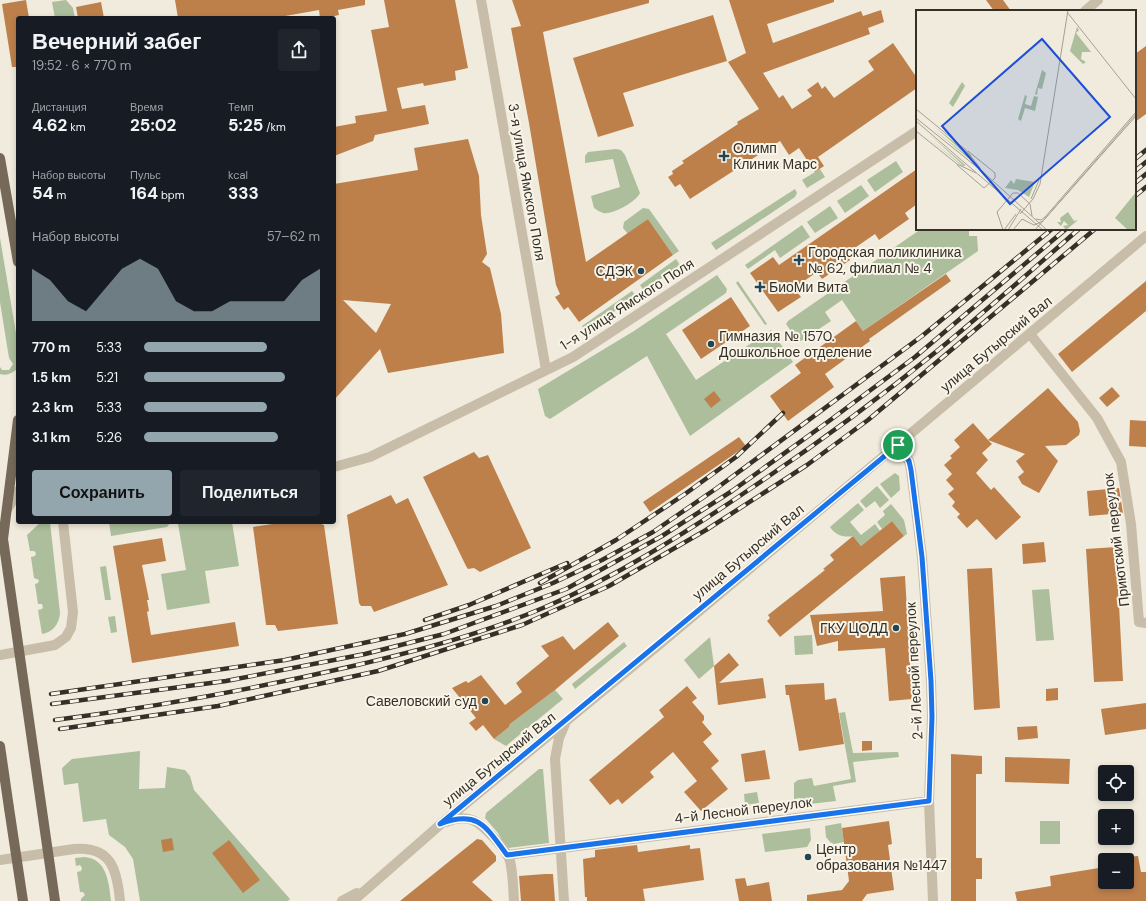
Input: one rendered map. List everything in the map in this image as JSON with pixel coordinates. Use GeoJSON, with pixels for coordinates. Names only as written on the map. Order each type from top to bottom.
{"type":"FeatureCollection","features":[{"type":"Feature","properties":{"kind":"main road"},"geometry":{"type":"LineString","coordinates":[[0,158],[16,250]]}},
{"type":"Feature","properties":{"kind":"main road"},"geometry":{"type":"LineString","coordinates":[[16,433],[2,521],[3,539],[55,901]]}},
{"type":"Feature","properties":{"kind":"main road"},"geometry":{"type":"LineString","coordinates":[[0,746],[23,901]]}},
{"type":"Feature","properties":{"kind":"street","name":"3-я улица Ямского Поля"},"geometry":{"type":"LineString","coordinates":[[481,0],[546,370]]}},
{"type":"Feature","properties":{"kind":"street"},"geometry":{"type":"LineString","coordinates":[[1086,10],[1098,0]]}},
{"type":"Feature","properties":{"kind":"street","name":"1-я улица Ямского Поля"},"geometry":{"type":"LineString","coordinates":[[336,466],[370,457],[546,370],[579,352],[916,132]]}},
{"type":"Feature","properties":{"kind":"street","name":"улица Бутырский Вал"},"geometry":{"type":"LineString","coordinates":[[353,901],[440,824],[567,721],[1146,236]]}},
{"type":"Feature","properties":{"kind":"street","name":"Приютский переулок"},"geometry":{"type":"LineString","coordinates":[[1030,334],[1096,418],[1121,462],[1131,524],[1139,622],[1146,623]]}},
{"type":"Feature","properties":{"kind":"street","name":"2-й Лесной переулок"},"geometry":{"type":"LineString","coordinates":[[898,445],[909,461],[911,470],[920,538],[931,681],[932,743],[929,801],[933,901]]}},
{"type":"Feature","properties":{"kind":"street"},"geometry":{"type":"LineString","coordinates":[[2,521],[16,494]]}},
{"type":"Feature","properties":{"kind":"street"},"geometry":{"type":"LineString","coordinates":[[0,654],[55,645],[66,637],[71,628],[73,607],[63,524]]}},
{"type":"Feature","properties":{"kind":"street"},"geometry":{"type":"LineString","coordinates":[[564,901],[555,759],[559,738],[567,721]]}},
{"type":"Feature","properties":{"kind":"street","name":"4-й Лесной переулок"},"geometry":{"type":"LineString","coordinates":[[507,855],[929,801]]}},
{"type":"Feature","properties":{"kind":"street"},"geometry":{"type":"LineString","coordinates":[[440,824],[460,818],[466,818],[478,822],[507,855],[511,868],[514,901]]}},
{"type":"Feature","properties":{"kind":"street"},"geometry":{"type":"LineString","coordinates":[[0,860],[74,849],[86,848],[95,850],[105,857],[114,867],[120,901]]}},
{"type":"Feature","properties":{"kind":"street","name":"улица Бутырский Вал"},"geometry":{"type":"LineString","coordinates":[[342,901],[366,888]]}},
{"type":"Feature","properties":{"kind":"green space"},"geometry":{"type":"Polygon","coordinates":[[[66,0],[73,8],[75,16],[55,16],[52,2],[66,0]]]}},
{"type":"Feature","properties":{"kind":"green space"},"geometry":{"type":"Polygon","coordinates":[[[616,149],[621,150],[625,155],[640,193],[638,197],[629,204],[618,210],[603,213],[594,208],[591,196],[620,187],[613,159],[585,163],[585,156],[588,152],[616,149]]]}},
{"type":"Feature","properties":{"kind":"green space"},"geometry":{"type":"Polygon","coordinates":[[[896,161],[903,172],[875,192],[867,180],[896,161]]]}},
{"type":"Feature","properties":{"kind":"green space"},"geometry":{"type":"Polygon","coordinates":[[[820,169],[825,177],[807,188],[802,180],[820,169]]]}},
{"type":"Feature","properties":{"kind":"green space"},"geometry":{"type":"Polygon","coordinates":[[[861,185],[869,196],[845,213],[837,201],[861,185]]]}},
{"type":"Feature","properties":{"kind":"green space"},"geometry":{"type":"Polygon","coordinates":[[[795,189],[797,193],[795,197],[716,250],[711,243],[795,189]]]}},
{"type":"Feature","properties":{"kind":"green space"},"geometry":{"type":"Polygon","coordinates":[[[830,206],[838,218],[815,233],[807,222],[830,206]]]}},
{"type":"Feature","properties":{"kind":"green space"},"geometry":{"type":"Polygon","coordinates":[[[643,208],[649,209],[679,251],[673,255],[648,219],[628,234],[623,228],[624,222],[643,208]]]}},
{"type":"Feature","properties":{"kind":"green space"},"geometry":{"type":"Polygon","coordinates":[[[802,225],[810,237],[780,258],[775,250],[748,269],[745,265],[802,225]]]}},
{"type":"Feature","properties":{"kind":"green space"},"geometry":{"type":"Polygon","coordinates":[[[920,230],[969,230],[969,236],[977,236],[978,251],[863,331],[842,300],[825,312],[831,321],[801,341],[798,341],[786,324],[788,321],[920,230]]]}},
{"type":"Feature","properties":{"kind":"green space"},"geometry":{"type":"Polygon","coordinates":[[[0,238],[16,333],[16,370],[12,373],[5,375],[0,374],[0,367],[2,370],[9,370],[13,364],[9,358],[0,302],[0,238]]]}},
{"type":"Feature","properties":{"kind":"green space"},"geometry":{"type":"Polygon","coordinates":[[[676,259],[680,265],[644,291],[640,285],[676,259]]]}},
{"type":"Feature","properties":{"kind":"green space","name":"Гимназия № 1570. Дошкольное отделение"},"geometry":{"type":"Polygon","coordinates":[[[717,275],[727,289],[726,293],[666,334],[696,380],[771,330],[793,362],[690,436],[647,356],[550,419],[545,416],[538,389],[634,331],[717,275]]]}},
{"type":"Feature","properties":{"kind":"green space"},"geometry":{"type":"Polygon","coordinates":[[[738,281],[767,324],[765,325],[736,283],[738,281]]]}},
{"type":"Feature","properties":{"kind":"green space"},"geometry":{"type":"Polygon","coordinates":[[[632,291],[636,296],[586,332],[582,326],[632,291]]]}},
{"type":"Feature","properties":{"kind":"green space"},"geometry":{"type":"Polygon","coordinates":[[[895,473],[899,476],[900,490],[891,498],[880,484],[895,473]]]}},
{"type":"Feature","properties":{"kind":"green space"},"geometry":{"type":"Polygon","coordinates":[[[877,486],[889,500],[880,508],[875,501],[866,508],[860,501],[877,486]]]}},
{"type":"Feature","properties":{"kind":"green space"},"geometry":{"type":"Polygon","coordinates":[[[858,503],[864,510],[850,522],[861,535],[875,524],[880,531],[861,546],[853,536],[846,537],[840,535],[834,532],[830,527],[858,503]]]}},
{"type":"Feature","properties":{"kind":"green space"},"geometry":{"type":"Polygon","coordinates":[[[891,504],[904,520],[907,534],[904,536],[892,521],[882,529],[877,522],[885,515],[883,511],[891,504]]]}},
{"type":"Feature","properties":{"kind":"green space"},"geometry":{"type":"Polygon","coordinates":[[[39,524],[50,524],[60,613],[55,627],[42,634],[38,610],[42,609],[43,607],[42,604],[38,604],[35,584],[38,583],[39,580],[34,578],[31,557],[35,556],[36,553],[34,551],[30,551],[27,535],[39,524]]]}},
{"type":"Feature","properties":{"kind":"green space"},"geometry":{"type":"Polygon","coordinates":[[[109,524],[169,524],[167,527],[111,536],[109,524]]]}},
{"type":"Feature","properties":{"kind":"green space"},"geometry":{"type":"Polygon","coordinates":[[[178,524],[232,524],[239,566],[205,571],[210,603],[167,610],[161,574],[186,570],[178,524]]]}},
{"type":"Feature","properties":{"kind":"green space"},"geometry":{"type":"Polygon","coordinates":[[[106,566],[111,600],[105,600],[100,567],[106,566]]]}},
{"type":"Feature","properties":{"kind":"green space"},"geometry":{"type":"Polygon","coordinates":[[[1049,589],[1054,640],[1036,641],[1032,590],[1049,589]]]}},
{"type":"Feature","properties":{"kind":"green space"},"geometry":{"type":"Polygon","coordinates":[[[115,616],[117,632],[111,633],[108,617],[115,616]]]}},
{"type":"Feature","properties":{"kind":"green space"},"geometry":{"type":"Polygon","coordinates":[[[812,635],[813,654],[795,655],[794,636],[812,635]]]}},
{"type":"Feature","properties":{"kind":"green space"},"geometry":{"type":"Polygon","coordinates":[[[710,637],[714,666],[699,679],[684,660],[710,637]]]}},
{"type":"Feature","properties":{"kind":"green space"},"geometry":{"type":"Polygon","coordinates":[[[624,642],[627,646],[575,689],[572,684],[624,642]]]}},
{"type":"Feature","properties":{"kind":"green space"},"geometry":{"type":"Polygon","coordinates":[[[555,690],[563,699],[506,746],[494,739],[509,727],[510,724],[555,690]]]}},
{"type":"Feature","properties":{"kind":"green space"},"geometry":{"type":"Polygon","coordinates":[[[845,712],[853,753],[898,752],[899,757],[853,762],[856,782],[833,786],[836,801],[801,805],[800,798],[794,799],[794,783],[798,780],[812,778],[814,786],[851,779],[839,713],[845,712]]]}},
{"type":"Feature","properties":{"kind":"green space"},"geometry":{"type":"Polygon","coordinates":[[[140,751],[139,789],[165,788],[167,767],[185,770],[190,776],[194,790],[290,899],[288,901],[140,901],[133,859],[125,847],[109,835],[106,819],[83,822],[78,783],[64,785],[62,768],[72,759],[140,751]]]}},
{"type":"Feature","properties":{"kind":"green space"},"geometry":{"type":"Polygon","coordinates":[[[539,769],[543,769],[549,843],[507,848],[498,833],[485,818],[486,813],[539,769]]]}},
{"type":"Feature","properties":{"kind":"green space"},"geometry":{"type":"Polygon","coordinates":[[[757,792],[759,803],[745,805],[744,794],[757,792]]]}},
{"type":"Feature","properties":{"kind":"green space"},"geometry":{"type":"Polygon","coordinates":[[[1040,821],[1060,821],[1060,844],[1040,844],[1040,821]]]}},
{"type":"Feature","properties":{"kind":"green space"},"geometry":{"type":"Polygon","coordinates":[[[841,823],[844,842],[834,844],[826,837],[825,826],[841,823]]]}},
{"type":"Feature","properties":{"kind":"green space"},"geometry":{"type":"Polygon","coordinates":[[[810,828],[811,840],[807,847],[765,852],[762,834],[810,828]]]}},
{"type":"Feature","properties":{"kind":"green space"},"geometry":{"type":"Polygon","coordinates":[[[85,857],[98,862],[106,873],[111,901],[81,901],[85,895],[83,892],[80,892],[77,872],[81,871],[82,868],[80,865],[76,866],[75,858],[85,857]]]}},
{"type":"Feature","properties":{"kind":"building"},"geometry":{"type":"Polygon","coordinates":[[[26,0],[29,16],[16,16],[16,67],[12,67],[2,4],[26,0]]]}},
{"type":"Feature","properties":{"kind":"building"},"geometry":{"type":"Polygon","coordinates":[[[175,0],[365,0],[365,5],[338,10],[339,15],[334,16],[320,16],[319,10],[285,16],[178,16],[175,0]]]}},
{"type":"Feature","properties":{"kind":"building"},"geometry":{"type":"Polygon","coordinates":[[[384,0],[455,0],[468,68],[455,71],[456,80],[424,86],[423,83],[397,88],[402,109],[425,105],[429,124],[375,135],[373,141],[336,155],[336,127],[356,123],[355,116],[387,111],[371,30],[389,27],[384,0]]]}},
{"type":"Feature","properties":{"kind":"building"},"geometry":{"type":"Polygon","coordinates":[[[512,0],[649,0],[649,3],[543,32],[586,262],[648,219],[673,255],[579,322],[568,307],[564,310],[555,297],[560,294],[556,285],[529,123],[511,28],[521,26],[512,0]]]}},
{"type":"Feature","properties":{"kind":"building"},"geometry":{"type":"Polygon","coordinates":[[[729,0],[834,0],[834,2],[767,24],[773,43],[861,11],[863,16],[881,10],[884,22],[868,28],[870,34],[763,73],[779,98],[783,95],[792,109],[812,96],[807,90],[818,82],[822,89],[825,86],[834,98],[874,70],[868,61],[893,43],[916,77],[916,89],[818,157],[824,166],[815,172],[799,148],[789,155],[780,141],[690,199],[680,184],[675,187],[668,177],[673,174],[672,171],[684,163],[682,161],[738,124],[737,122],[759,109],[728,62],[746,53],[729,0]]]}},
{"type":"Feature","properties":{"kind":"building"},"geometry":{"type":"Polygon","coordinates":[[[986,0],[1003,0],[1010,10],[993,10],[986,0]]]}},
{"type":"Feature","properties":{"kind":"building"},"geometry":{"type":"Polygon","coordinates":[[[101,2],[104,16],[78,16],[76,7],[101,2]]]}},
{"type":"Feature","properties":{"kind":"building"},"geometry":{"type":"Polygon","coordinates":[[[713,15],[727,61],[623,93],[634,126],[598,137],[573,58],[713,15]]]}},
{"type":"Feature","properties":{"kind":"building"},"geometry":{"type":"Polygon","coordinates":[[[1146,46],[1146,114],[1136,121],[1136,53],[1146,46]]]}},
{"type":"Feature","properties":{"kind":"building"},"geometry":{"type":"Polygon","coordinates":[[[468,139],[479,176],[481,215],[487,254],[482,262],[490,268],[501,314],[504,353],[388,373],[380,349],[336,398],[336,184],[418,170],[414,148],[468,139]],[[343,300],[376,333],[391,304],[343,300]]]}},
{"type":"Feature","properties":{"kind":"building"},"geometry":{"type":"Polygon","coordinates":[[[916,170],[916,205],[905,213],[909,219],[879,240],[875,234],[846,254],[850,260],[822,279],[817,272],[794,288],[801,297],[778,312],[750,273],[773,257],[779,265],[916,170]]]}},
{"type":"Feature","properties":{"kind":"building"},"geometry":{"type":"Polygon","coordinates":[[[946,274],[951,281],[869,339],[870,341],[825,374],[834,387],[788,421],[770,396],[801,373],[795,365],[856,321],[863,331],[946,274]]]}},
{"type":"Feature","properties":{"kind":"building"},"geometry":{"type":"Polygon","coordinates":[[[1146,281],[1146,311],[1072,372],[1058,354],[1146,281]]]}},
{"type":"Feature","properties":{"kind":"building"},"geometry":{"type":"Polygon","coordinates":[[[731,297],[750,326],[701,359],[682,330],[731,297]]]}},
{"type":"Feature","properties":{"kind":"building"},"geometry":{"type":"Polygon","coordinates":[[[1112,387],[1120,396],[1107,407],[1099,398],[1112,387]]]}},
{"type":"Feature","properties":{"kind":"building"},"geometry":{"type":"Polygon","coordinates":[[[1048,388],[1078,422],[1080,431],[1079,435],[1066,445],[1045,446],[1058,461],[1039,493],[1022,484],[1018,477],[1024,472],[1016,461],[1025,454],[988,440],[1048,388]]]}},
{"type":"Feature","properties":{"kind":"building"},"geometry":{"type":"Polygon","coordinates":[[[714,391],[721,400],[711,408],[704,399],[714,391]]]}},
{"type":"Feature","properties":{"kind":"building"},"geometry":{"type":"Polygon","coordinates":[[[1130,420],[1146,421],[1146,447],[1129,446],[1130,420]]]}},
{"type":"Feature","properties":{"kind":"building"},"geometry":{"type":"Polygon","coordinates":[[[973,423],[992,444],[982,453],[988,460],[976,473],[991,490],[994,487],[1021,517],[996,540],[977,519],[967,528],[957,517],[960,514],[952,506],[955,502],[948,494],[954,489],[946,480],[952,474],[944,465],[952,458],[950,456],[960,447],[954,440],[973,423]]]}},
{"type":"Feature","properties":{"kind":"building"},"geometry":{"type":"Polygon","coordinates":[[[739,437],[746,446],[650,512],[643,502],[739,437]]]}},
{"type":"Feature","properties":{"kind":"building"},"geometry":{"type":"Polygon","coordinates":[[[474,452],[479,458],[488,455],[531,548],[480,572],[474,568],[468,569],[466,566],[423,477],[474,452]]]}},
{"type":"Feature","properties":{"kind":"building"},"geometry":{"type":"Polygon","coordinates":[[[1119,488],[1123,513],[1089,516],[1087,491],[1119,488]]]}},
{"type":"Feature","properties":{"kind":"building"},"geometry":{"type":"Polygon","coordinates":[[[391,495],[396,504],[408,498],[448,585],[374,612],[371,606],[361,606],[359,603],[347,515],[391,495]]]}},
{"type":"Feature","properties":{"kind":"building"},"geometry":{"type":"Polygon","coordinates":[[[892,521],[904,536],[780,637],[767,621],[770,618],[768,615],[825,570],[823,569],[834,560],[830,555],[853,536],[861,546],[892,521]]]}},
{"type":"Feature","properties":{"kind":"building"},"geometry":{"type":"Polygon","coordinates":[[[273,524],[324,525],[338,624],[278,631],[275,625],[266,625],[253,527],[273,524]]]}},
{"type":"Feature","properties":{"kind":"building"},"geometry":{"type":"Polygon","coordinates":[[[162,538],[166,561],[142,565],[149,600],[147,600],[149,611],[147,612],[151,635],[235,622],[239,646],[132,663],[113,546],[162,538]]]}},
{"type":"Feature","properties":{"kind":"building"},"geometry":{"type":"Polygon","coordinates":[[[1044,542],[1046,562],[1023,564],[1022,544],[1044,542]]]}},
{"type":"Feature","properties":{"kind":"building"},"geometry":{"type":"Polygon","coordinates":[[[1116,547],[1123,681],[1094,682],[1086,549],[1116,547]]]}},
{"type":"Feature","properties":{"kind":"building"},"geometry":{"type":"Polygon","coordinates":[[[992,568],[1000,708],[974,710],[967,569],[992,568]]]}},
{"type":"Feature","properties":{"kind":"building"},"geometry":{"type":"Polygon","coordinates":[[[905,576],[912,699],[889,701],[885,648],[838,651],[838,641],[817,646],[810,615],[883,611],[880,578],[905,576]]]}},
{"type":"Feature","properties":{"kind":"building"},"geometry":{"type":"Polygon","coordinates":[[[608,622],[619,636],[555,690],[510,724],[509,727],[494,739],[483,725],[476,731],[469,723],[476,718],[452,688],[466,681],[468,683],[481,675],[505,705],[522,692],[516,683],[549,656],[541,646],[563,636],[574,650],[608,622]]]}},
{"type":"Feature","properties":{"kind":"building"},"geometry":{"type":"Polygon","coordinates":[[[729,653],[739,665],[719,683],[763,678],[766,698],[718,705],[714,666],[729,653]]]}},
{"type":"Feature","properties":{"kind":"building"},"geometry":{"type":"Polygon","coordinates":[[[824,683],[825,700],[836,698],[844,744],[799,751],[789,695],[786,695],[785,685],[824,683]]]}},
{"type":"Feature","properties":{"kind":"building"},"geometry":{"type":"Polygon","coordinates":[[[687,686],[697,698],[692,702],[704,716],[704,720],[702,722],[712,734],[703,742],[719,761],[711,768],[728,789],[701,811],[684,792],[697,781],[673,752],[650,772],[654,777],[622,804],[618,799],[610,805],[589,780],[664,717],[659,710],[687,686]]]}},
{"type":"Feature","properties":{"kind":"building"},"geometry":{"type":"Polygon","coordinates":[[[1058,688],[1058,700],[1046,701],[1046,689],[1058,688]]]}},
{"type":"Feature","properties":{"kind":"building"},"geometry":{"type":"Polygon","coordinates":[[[1146,703],[1146,729],[1105,735],[1101,709],[1146,703]]]}},
{"type":"Feature","properties":{"kind":"building"},"geometry":{"type":"Polygon","coordinates":[[[1037,726],[1038,738],[1018,740],[1017,727],[1037,726]]]}},
{"type":"Feature","properties":{"kind":"building"},"geometry":{"type":"Polygon","coordinates":[[[862,741],[872,741],[872,750],[862,751],[862,741]]]}},
{"type":"Feature","properties":{"kind":"building"},"geometry":{"type":"Polygon","coordinates":[[[765,750],[770,779],[745,782],[741,754],[765,750]]]}},
{"type":"Feature","properties":{"kind":"building"},"geometry":{"type":"Polygon","coordinates":[[[951,754],[982,756],[982,774],[976,774],[976,858],[982,858],[982,879],[976,879],[976,901],[951,901],[951,754]]]}},
{"type":"Feature","properties":{"kind":"building"},"geometry":{"type":"Polygon","coordinates":[[[1005,757],[1070,759],[1069,784],[1005,782],[1005,757]]]}},
{"type":"Feature","properties":{"kind":"building"},"geometry":{"type":"Polygon","coordinates":[[[889,821],[892,844],[888,845],[894,890],[867,894],[862,901],[807,901],[807,895],[842,890],[849,881],[842,828],[889,821]]]}},
{"type":"Feature","properties":{"kind":"building"},"geometry":{"type":"Polygon","coordinates":[[[172,838],[174,850],[163,852],[161,840],[172,838]]]}},
{"type":"Feature","properties":{"kind":"building"},"geometry":{"type":"Polygon","coordinates":[[[477,839],[482,840],[496,856],[496,861],[472,882],[493,901],[400,901],[477,839]]]}},
{"type":"Feature","properties":{"kind":"building"},"geometry":{"type":"Polygon","coordinates":[[[229,840],[260,880],[243,893],[212,853],[229,840]]]}},
{"type":"Feature","properties":{"kind":"building"},"geometry":{"type":"Polygon","coordinates":[[[637,845],[638,852],[690,845],[690,849],[700,848],[704,880],[643,889],[645,901],[587,901],[587,897],[585,897],[583,859],[595,857],[595,850],[637,845]]]}},
{"type":"Feature","properties":{"kind":"building"},"geometry":{"type":"Polygon","coordinates":[[[1134,856],[1138,856],[1141,872],[1146,872],[1146,901],[1017,901],[1015,892],[1051,886],[1050,876],[1098,868],[1098,889],[1134,889],[1134,856]]]}},
{"type":"Feature","properties":{"kind":"building"},"geometry":{"type":"Polygon","coordinates":[[[553,874],[555,901],[521,901],[519,876],[553,874]]]}},
{"type":"Feature","properties":{"kind":"building"},"geometry":{"type":"Polygon","coordinates":[[[745,878],[747,886],[769,882],[772,901],[739,901],[735,879],[745,878]]]}},
{"type":"Feature","properties":{"kind":"railway"},"geometry":{"type":"LineString","coordinates":[[1136,158],[1146,150]]}},
{"type":"Feature","properties":{"kind":"railway"},"geometry":{"type":"LineString","coordinates":[[1136,170],[1146,162]]}},
{"type":"Feature","properties":{"kind":"railway"},"geometry":{"type":"LineString","coordinates":[[1136,182],[1146,174]]}},
{"type":"Feature","properties":{"kind":"railway"},"geometry":{"type":"LineString","coordinates":[[1136,195],[1146,187]]}},
{"type":"Feature","properties":{"kind":"railway"},"geometry":{"type":"LineString","coordinates":[[51,694],[285,660],[405,634],[496,606],[553,583],[602,560],[653,532],[717,488],[922,336],[1051,230]]}},
{"type":"Feature","properties":{"kind":"railway"},"geometry":{"type":"LineString","coordinates":[[52,704],[226,681],[365,654],[444,634],[566,589],[662,536],[732,491],[915,357],[1065,230]]}},
{"type":"Feature","properties":{"kind":"railway"},"geometry":{"type":"LineString","coordinates":[[55,720],[204,697],[377,660],[473,634],[543,608],[570,596],[649,554],[774,473],[868,405],[937,351],[1078,230]]}},
{"type":"Feature","properties":{"kind":"railway"},"geometry":{"type":"LineString","coordinates":[[60,729],[218,706],[378,671],[522,625],[609,586],[706,530],[807,465],[868,420],[1094,230]]}},
{"type":"Feature","properties":{"kind":"railway"},"geometry":{"type":"LineString","coordinates":[[540,583],[616,540],[685,494],[736,457],[783,413]]}},
{"type":"Feature","properties":{"kind":"railway"},"geometry":{"type":"LineString","coordinates":[[425,620],[469,605],[567,563]]}},
{"type":"Feature","properties":{"kind":"place","name":"Олимп Клиник Марс"},"geometry":{"type":"Point","coordinates":[724,156]}},
{"type":"Feature","properties":{"kind":"place","name":"Городская поликлиника № 62, филиал № 4"},"geometry":{"type":"Point","coordinates":[799,260]}},
{"type":"Feature","properties":{"kind":"place","name":"СДЭК"},"geometry":{"type":"Point","coordinates":[641,271]}},
{"type":"Feature","properties":{"kind":"place","name":"БиоМи Вита"},"geometry":{"type":"Point","coordinates":[760,287]}},
{"type":"Feature","properties":{"kind":"place","name":"Гимназия № 1570. Дошкольное отделение"},"geometry":{"type":"Point","coordinates":[711,344]}},
{"type":"Feature","properties":{"kind":"place","name":"ГКУ ЦОДД"},"geometry":{"type":"Point","coordinates":[896,628]}},
{"type":"Feature","properties":{"kind":"place","name":"Савеловский cуд"},"geometry":{"type":"Point","coordinates":[485,701]}},
{"type":"Feature","properties":{"kind":"place","name":"Центр образования №1447"},"geometry":{"type":"Point","coordinates":[808,857]}},
{"type":"Feature","properties":{"kind":"route"},"geometry":{"type":"LineString","coordinates":[[898,445],[909,461],[911,470],[922,557],[931,681],[932,743],[929,801],[809,815],[507,855],[484,826],[478,822],[466,818],[454,819],[440,824],[567,721],[898,445]]}}]}
